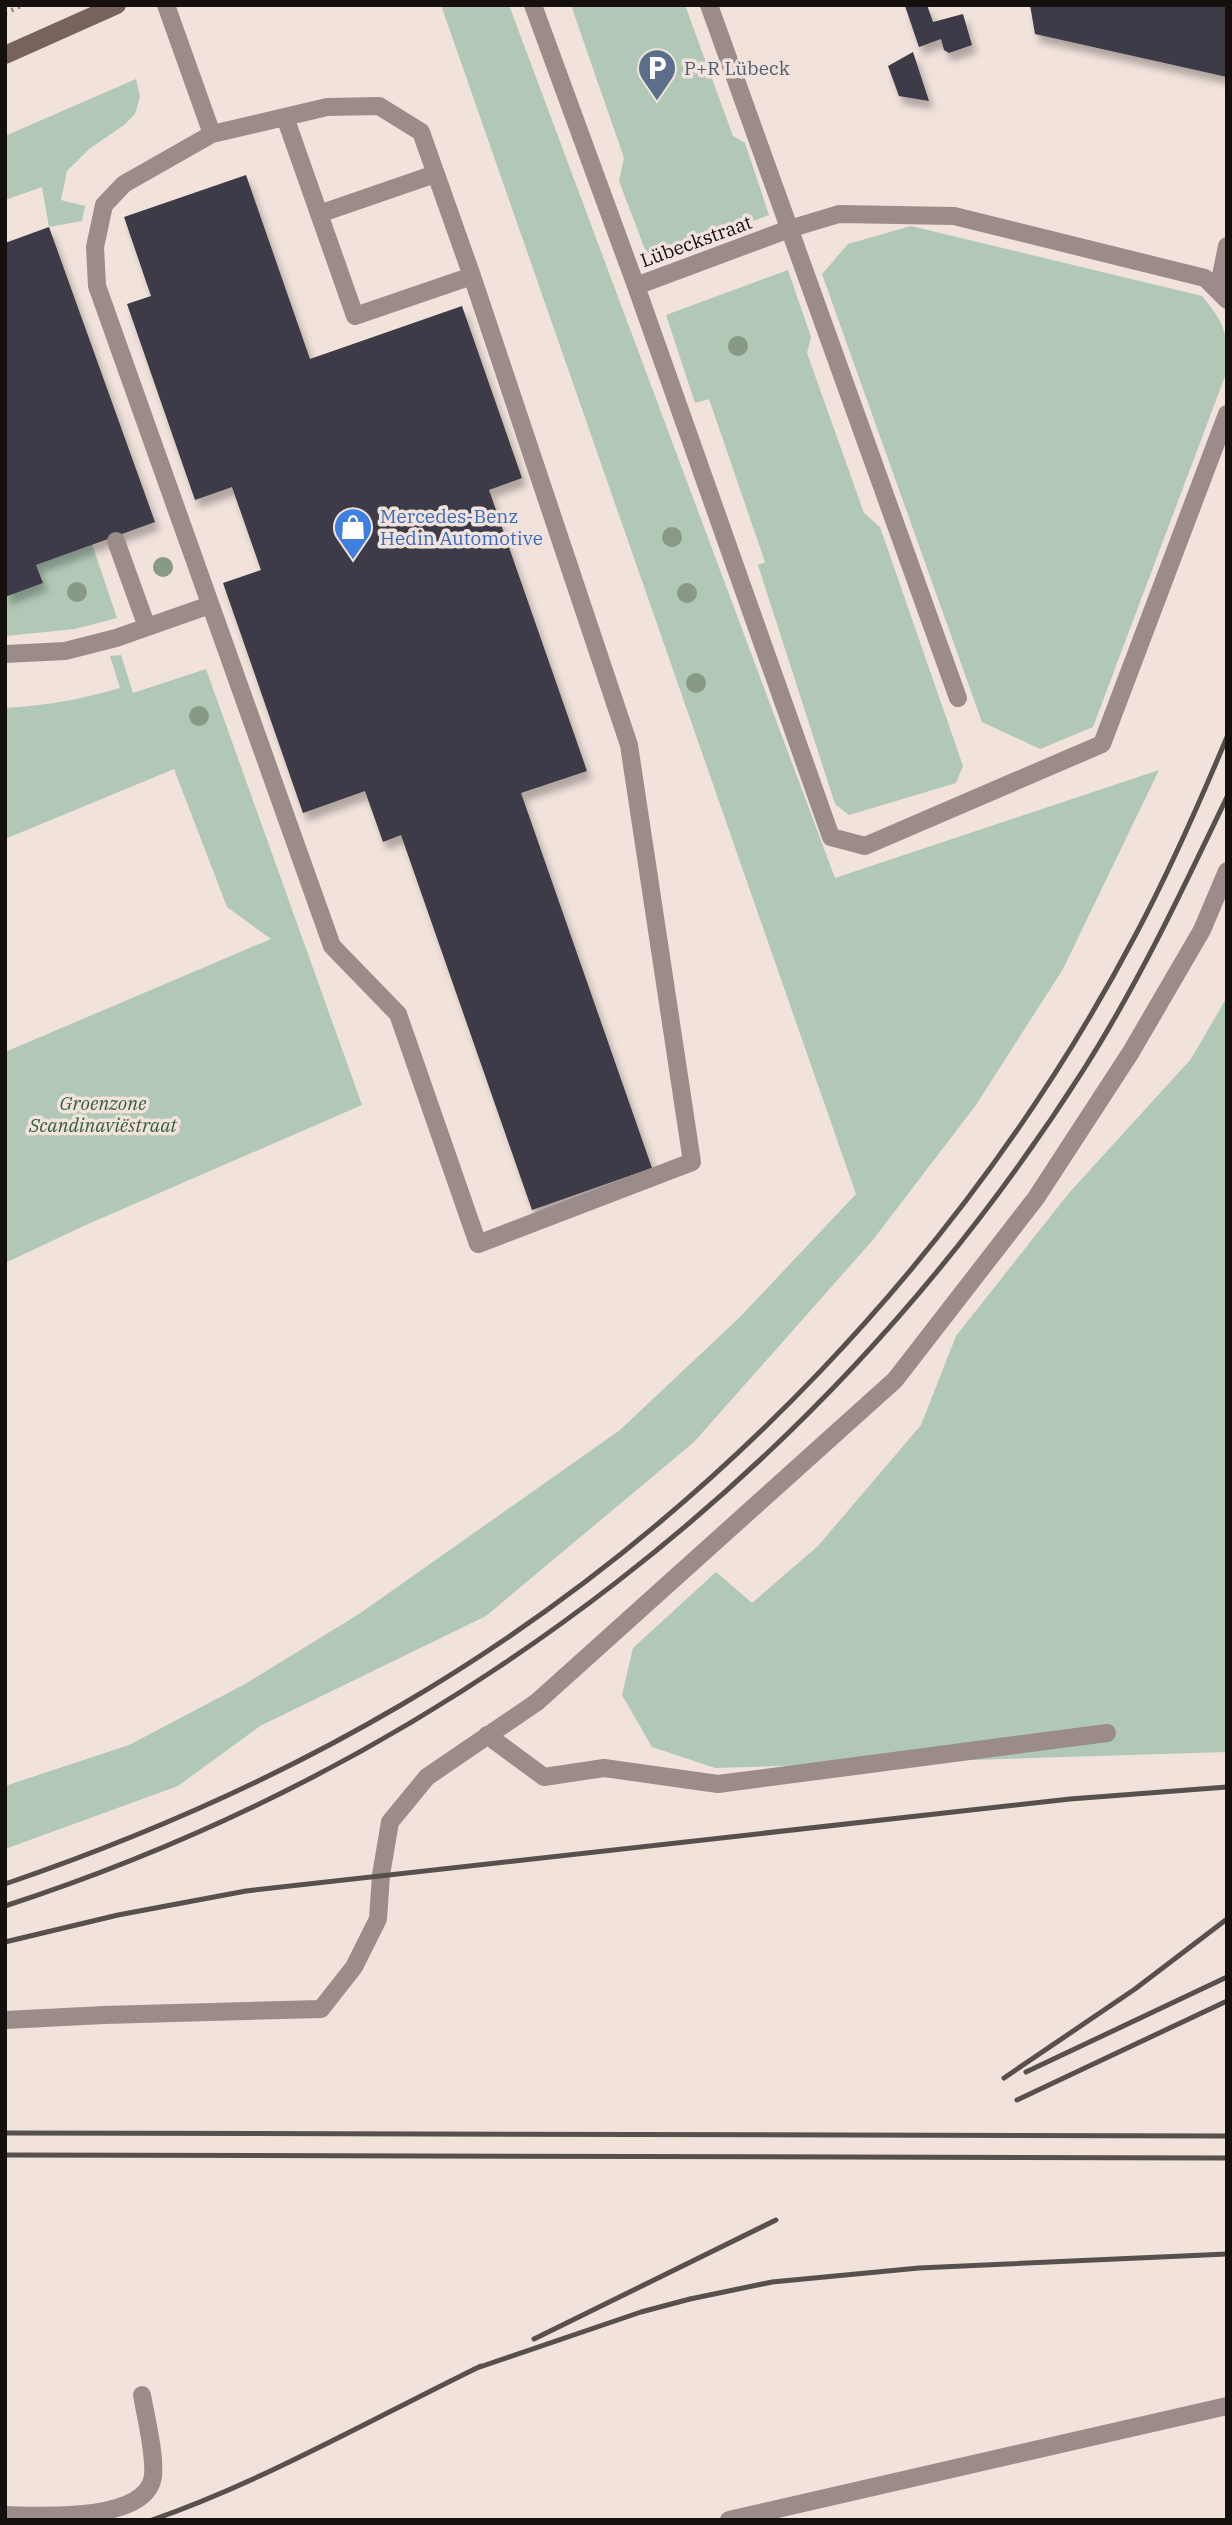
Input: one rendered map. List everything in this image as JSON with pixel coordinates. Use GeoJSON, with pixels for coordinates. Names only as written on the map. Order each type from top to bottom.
{"type":"FeatureCollection","features":[{"type":"Feature","properties":{"kind":"main road"},"geometry":{"type":"LineString","coordinates":[[5,55],[117,5]]}},
{"type":"Feature","properties":{"kind":"street"},"geometry":{"type":"LineString","coordinates":[[166,5],[212,134]]}},
{"type":"Feature","properties":{"kind":"street","name":"Lübeckstraat"},"geometry":{"type":"LineString","coordinates":[[533,5],[636,286],[789,229],[839,214],[954,216],[1205,278],[1222,295]]}},
{"type":"Feature","properties":{"kind":"street"},"geometry":{"type":"LineString","coordinates":[[709,5],[958,698]]}},
{"type":"Feature","properties":{"kind":"street"},"geometry":{"type":"LineString","coordinates":[[379,106],[421,132],[629,745],[692,1162],[478,1244],[398,1014],[332,946],[97,286],[95,247],[104,205],[124,184],[212,134],[285,117],[327,107],[379,106]]}},
{"type":"Feature","properties":{"kind":"street"},"geometry":{"type":"LineString","coordinates":[[285,117],[355,316],[472,276]]}},
{"type":"Feature","properties":{"kind":"street"},"geometry":{"type":"LineString","coordinates":[[319,214],[435,174]]}},
{"type":"Feature","properties":{"kind":"street"},"geometry":{"type":"LineString","coordinates":[[1222,295],[1227,246]]}},
{"type":"Feature","properties":{"kind":"street"},"geometry":{"type":"LineString","coordinates":[[636,286],[831,837],[866,846],[1102,744],[1227,414]]}},
{"type":"Feature","properties":{"kind":"street"},"geometry":{"type":"LineString","coordinates":[[116,541],[146,627]]}},
{"type":"Feature","properties":{"kind":"street"},"geometry":{"type":"LineString","coordinates":[[5,654],[65,651],[210,605]]}},
{"type":"Feature","properties":{"kind":"street"},"geometry":{"type":"LineString","coordinates":[[5,2020],[321,2009],[354,1967],[377,1919],[390,1822],[426,1777],[537,1702],[895,1380],[1036,1198],[1095,1108],[1202,930],[1227,871]]}},
{"type":"Feature","properties":{"kind":"street"},"geometry":{"type":"LineString","coordinates":[[487,1735],[544,1777],[604,1769],[718,1784],[1107,1733]]}},
{"type":"Feature","properties":{"kind":"street"},"geometry":{"type":"LineString","coordinates":[[5,2515],[79,2516],[105,2511],[133,2501],[149,2489],[153,2476],[142,2395]]}},
{"type":"Feature","properties":{"kind":"street"},"geometry":{"type":"LineString","coordinates":[[729,2520],[1227,2406]]}},
{"type":"Feature","properties":{"kind":"path"},"geometry":{"type":"LineString","coordinates":[[5,13],[23,5]]}},
{"type":"Feature","properties":{"kind":"green space"},"geometry":{"type":"Polygon","coordinates":[[[441,5],[509,5],[835,878],[1159,770],[1063,969],[976,1105],[872,1241],[694,1442],[486,1616],[260,1726],[178,1786],[5,1849],[5,1786],[129,1745],[245,1684],[359,1614],[620,1430],[740,1317],[856,1194],[441,5]]]}},
{"type":"Feature","properties":{"kind":"green space"},"geometry":{"type":"Polygon","coordinates":[[[571,5],[685,5],[733,136],[745,143],[769,215],[649,260],[619,181],[624,158],[571,5]]]}},
{"type":"Feature","properties":{"kind":"green space"},"geometry":{"type":"Polygon","coordinates":[[[136,79],[140,97],[135,114],[89,149],[67,171],[61,200],[85,206],[82,221],[49,227],[42,187],[5,200],[5,136],[136,79]]]}},
{"type":"Feature","properties":{"kind":"green space"},"geometry":{"type":"Polygon","coordinates":[[[911,226],[1202,296],[1224,330],[1227,371],[1093,727],[1040,749],[982,722],[822,274],[848,244],[911,226]]]}},
{"type":"Feature","properties":{"kind":"green space"},"geometry":{"type":"Polygon","coordinates":[[[788,270],[811,337],[807,353],[864,513],[880,527],[963,766],[956,783],[849,815],[835,804],[758,565],[765,562],[709,399],[695,403],[666,315],[788,270]]]}},
{"type":"Feature","properties":{"kind":"green space"},"geometry":{"type":"Polygon","coordinates":[[[92,544],[117,618],[75,629],[5,636],[5,597],[43,583],[36,565],[92,544]]]}},
{"type":"Feature","properties":{"kind":"green space","name":"Groenzone Scandinaviëstraat"},"geometry":{"type":"Polygon","coordinates":[[[121,655],[133,693],[206,669],[362,1105],[5,1263],[5,1052],[271,939],[227,907],[174,769],[5,839],[5,708],[63,701],[120,688],[110,656],[121,655]]]}},
{"type":"Feature","properties":{"kind":"green space"},"geometry":{"type":"Polygon","coordinates":[[[1227,997],[1227,1752],[715,1768],[652,1747],[622,1695],[633,1648],[716,1572],[752,1603],[818,1546],[921,1425],[956,1336],[1069,1193],[1191,1059],[1227,997]]]}},
{"type":"Feature","properties":{"kind":"building"},"geometry":{"type":"Polygon","coordinates":[[[927,5],[933,22],[963,14],[972,45],[949,53],[944,50],[941,39],[919,47],[905,6],[927,5]]]}},
{"type":"Feature","properties":{"kind":"building"},"geometry":{"type":"Polygon","coordinates":[[[1030,5],[1227,5],[1227,77],[1035,34],[1030,5]]]}},
{"type":"Feature","properties":{"kind":"building"},"geometry":{"type":"Polygon","coordinates":[[[913,52],[929,101],[899,96],[888,66],[913,52]]]}},
{"type":"Feature","properties":{"kind":"building"},"geometry":{"type":"Polygon","coordinates":[[[246,175],[310,359],[462,306],[522,478],[489,490],[587,771],[521,793],[652,1168],[532,1210],[401,835],[383,842],[365,791],[303,813],[223,583],[261,570],[232,487],[195,500],[127,304],[151,296],[124,217],[246,175]]]}},
{"type":"Feature","properties":{"kind":"building"},"geometry":{"type":"Polygon","coordinates":[[[49,227],[155,522],[36,565],[43,583],[5,597],[5,243],[49,227]]]}},
{"type":"Feature","properties":{"kind":"railway"},"geometry":{"type":"LineString","coordinates":[[5,1884],[107,1847],[208,1805],[305,1758],[401,1705],[514,1633],[622,1553],[725,1465],[821,1370],[912,1269],[995,1162],[1070,1050],[1136,934],[1184,837],[1227,737]]}},
{"type":"Feature","properties":{"kind":"railway"},"geometry":{"type":"LineString","coordinates":[[5,1906],[169,1845],[326,1770],[476,1682],[617,1582],[749,1470],[872,1346],[984,1213],[1104,1036],[1160,935],[1227,797]]}},
{"type":"Feature","properties":{"kind":"railway"},"geometry":{"type":"LineString","coordinates":[[5,1942],[118,1915],[246,1891],[1070,1799],[1227,1787]]}},
{"type":"Feature","properties":{"kind":"railway"},"geometry":{"type":"LineString","coordinates":[[1004,2078],[1135,1989],[1227,1919]]}},
{"type":"Feature","properties":{"kind":"railway"},"geometry":{"type":"LineString","coordinates":[[1026,2072],[1227,1977]]}},
{"type":"Feature","properties":{"kind":"railway"},"geometry":{"type":"LineString","coordinates":[[1017,2100],[1227,2001]]}},
{"type":"Feature","properties":{"kind":"railway"},"geometry":{"type":"LineString","coordinates":[[5,2133],[1227,2136]]}},
{"type":"Feature","properties":{"kind":"railway"},"geometry":{"type":"LineString","coordinates":[[5,2155],[1227,2158]]}},
{"type":"Feature","properties":{"kind":"railway"},"geometry":{"type":"LineString","coordinates":[[534,2339],[776,2220]]}},
{"type":"Feature","properties":{"kind":"railway"},"geometry":{"type":"LineString","coordinates":[[474,2369],[641,2312],[772,2282],[919,2268],[1227,2254]]}},
{"type":"Feature","properties":{"kind":"railway"},"geometry":{"type":"LineString","coordinates":[[152,2520],[277,2468],[481,2366]]}},
{"type":"Feature","properties":{"kind":"place","name":"P+R Lübeck"},"geometry":{"type":"Point","coordinates":[657,102]}},
{"type":"Feature","properties":{"kind":"place","name":"Mercedes-Benz Hedin Automotive"},"geometry":{"type":"Point","coordinates":[353,561]}}]}
